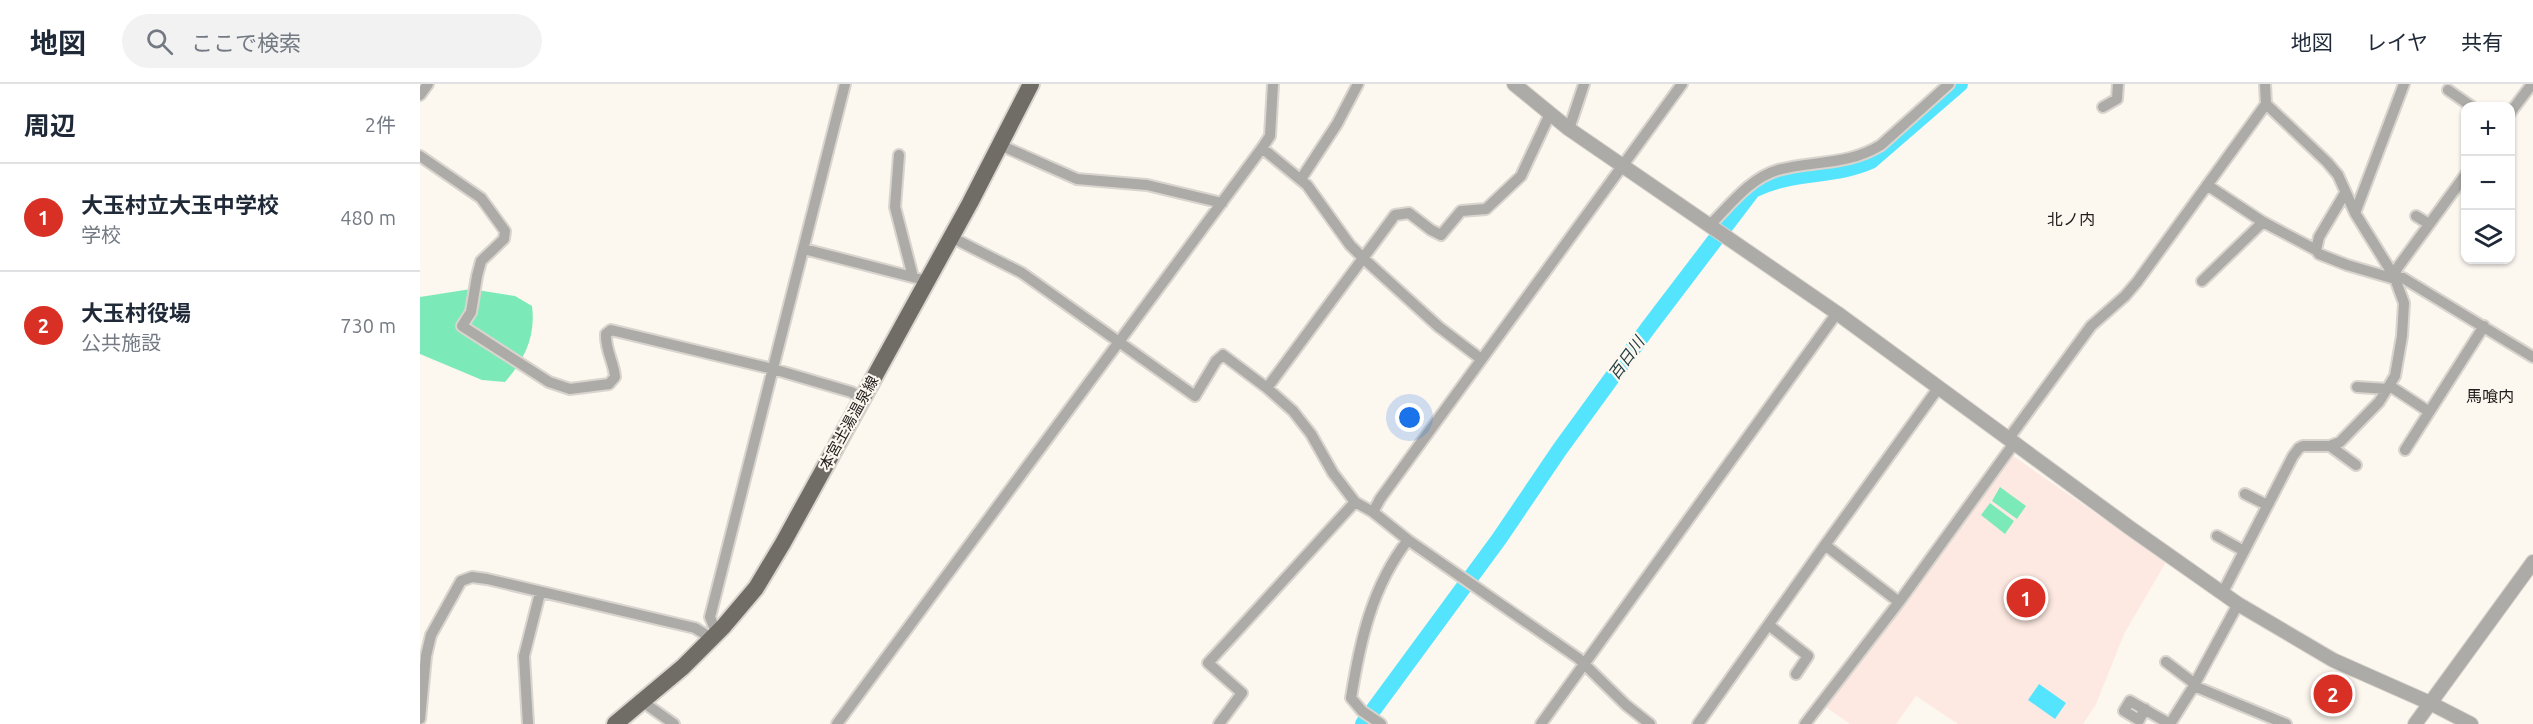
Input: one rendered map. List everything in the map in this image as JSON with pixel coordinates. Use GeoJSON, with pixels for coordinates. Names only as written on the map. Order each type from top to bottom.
{"type":"FeatureCollection","features":[{"type":"Feature","properties":{"kind":"main road","name":"本宮土湯温泉線"},"geometry":{"type":"LineString","coordinates":[[615,724],[683,667],[756,588],[862,398],[920,280],[951,237],[1031,84]]}},
{"type":"Feature","properties":{"kind":"street"},"geometry":{"type":"LineString","coordinates":[[420,95],[428,84]]}},
{"type":"Feature","properties":{"kind":"street"},"geometry":{"type":"LineString","coordinates":[[713,635],[710,616],[845,84]]}},
{"type":"Feature","properties":{"kind":"street"},"geometry":{"type":"LineString","coordinates":[[837,724],[1262,148],[1270,136],[1273,84]]}},
{"type":"Feature","properties":{"kind":"street"},"geometry":{"type":"LineString","coordinates":[[1301,179],[1337,124],[1358,84]]}},
{"type":"Feature","properties":{"kind":"street"},"geometry":{"type":"LineString","coordinates":[[1515,84],[1569,129],[1837,314],[2130,528],[2238,603],[2333,660],[2430,703],[2471,724]]}},
{"type":"Feature","properties":{"kind":"street"},"geometry":{"type":"LineString","coordinates":[[1569,129],[1584,84]]}},
{"type":"Feature","properties":{"kind":"street"},"geometry":{"type":"LineString","coordinates":[[1373,512],[1481,359],[1682,84]]}},
{"type":"Feature","properties":{"kind":"street"},"geometry":{"type":"LineString","coordinates":[[1712,227],[1742,192],[1759,179],[1778,170],[1848,160],[1881,145],[1949,84]]}},
{"type":"Feature","properties":{"kind":"street"},"geometry":{"type":"LineString","coordinates":[[2103,107],[2117,99],[2118,84]]}},
{"type":"Feature","properties":{"kind":"street"},"geometry":{"type":"LineString","coordinates":[[1804,724],[1899,602],[2091,326],[2125,296],[2137,282],[2266,104],[2265,84]]}},
{"type":"Feature","properties":{"kind":"street"},"geometry":{"type":"LineString","coordinates":[[2355,213],[2404,84]]}},
{"type":"Feature","properties":{"kind":"street"},"geometry":{"type":"LineString","coordinates":[[2515,107],[2532,84]]}},
{"type":"Feature","properties":{"kind":"street"},"geometry":{"type":"LineString","coordinates":[[2448,90],[2465,102]]}},
{"type":"Feature","properties":{"kind":"street"},"geometry":{"type":"LineString","coordinates":[[2223,592],[2299,448],[2330,446],[2340,442],[2379,402],[2389,387],[2399,360],[2404,303],[2395,278],[2355,213],[2338,175],[2266,104]]}},
{"type":"Feature","properties":{"kind":"street"},"geometry":{"type":"LineString","coordinates":[[1267,388],[1398,213],[1409,213],[1441,235],[1461,211],[1483,210],[1491,206],[1524,171],[1550,114]]}},
{"type":"Feature","properties":{"kind":"street"},"geometry":{"type":"LineString","coordinates":[[1000,145],[1077,179],[1147,185],[1222,203]]}},
{"type":"Feature","properties":{"kind":"street"},"geometry":{"type":"LineString","coordinates":[[1262,148],[1301,179],[1350,245],[1363,258],[1439,327],[1481,359]]}},
{"type":"Feature","properties":{"kind":"street"},"geometry":{"type":"LineString","coordinates":[[899,155],[895,207],[920,280]]}},
{"type":"Feature","properties":{"kind":"street"},"geometry":{"type":"LineString","coordinates":[[420,156],[481,198],[505,231],[504,239],[481,261],[471,312],[462,326],[549,382],[570,389],[609,384],[615,377],[615,366],[606,345],[606,334],[611,330],[773,369],[851,392],[862,398]]}},
{"type":"Feature","properties":{"kind":"street"},"geometry":{"type":"LineString","coordinates":[[2395,278],[2398,267],[2461,181]]}},
{"type":"Feature","properties":{"kind":"street"},"geometry":{"type":"LineString","coordinates":[[2207,185],[2264,222],[2316,250],[2319,254],[2347,265],[2395,278],[2403,278],[2533,357]]}},
{"type":"Feature","properties":{"kind":"street"},"geometry":{"type":"LineString","coordinates":[[2316,250],[2319,237],[2345,193]]}},
{"type":"Feature","properties":{"kind":"street"},"geometry":{"type":"LineString","coordinates":[[2416,216],[2429,224]]}},
{"type":"Feature","properties":{"kind":"street"},"geometry":{"type":"LineString","coordinates":[[2202,281],[2264,222]]}},
{"type":"Feature","properties":{"kind":"street"},"geometry":{"type":"LineString","coordinates":[[951,237],[1022,273],[1195,396],[1216,361],[1223,355],[1293,411],[1311,434],[1333,473],[1355,502],[1373,512],[1408,540],[1584,664],[1613,694],[1650,724]]}},
{"type":"Feature","properties":{"kind":"street"},"geometry":{"type":"LineString","coordinates":[[804,249],[920,280]]}},
{"type":"Feature","properties":{"kind":"street"},"geometry":{"type":"LineString","coordinates":[[1541,724],[1837,314]]}},
{"type":"Feature","properties":{"kind":"street"},"geometry":{"type":"LineString","coordinates":[[2405,450],[2484,326]]}},
{"type":"Feature","properties":{"kind":"street"},"geometry":{"type":"LineString","coordinates":[[1698,724],[1939,387]]}},
{"type":"Feature","properties":{"kind":"street"},"geometry":{"type":"LineString","coordinates":[[2358,387],[2389,387],[2428,411]]}},
{"type":"Feature","properties":{"kind":"street"},"geometry":{"type":"LineString","coordinates":[[2330,446],[2356,465]]}},
{"type":"Feature","properties":{"kind":"street"},"geometry":{"type":"LineString","coordinates":[[2245,494],[2267,505]]}},
{"type":"Feature","properties":{"kind":"street"},"geometry":{"type":"LineString","coordinates":[[1219,724],[1242,693],[1208,663],[1355,502]]}},
{"type":"Feature","properties":{"kind":"street"},"geometry":{"type":"LineString","coordinates":[[2217,536],[2244,551]]}},
{"type":"Feature","properties":{"kind":"street"},"geometry":{"type":"LineString","coordinates":[[1377,721],[1362,711],[1351,698],[1359,650],[1372,603],[1408,540]]}},
{"type":"Feature","properties":{"kind":"street"},"geometry":{"type":"LineString","coordinates":[[1825,546],[1899,602]]}},
{"type":"Feature","properties":{"kind":"street"},"geometry":{"type":"LineString","coordinates":[[2415,724],[2533,562]]}},
{"type":"Feature","properties":{"kind":"street"},"geometry":{"type":"LineString","coordinates":[[420,719],[426,656],[431,634],[461,581],[472,577],[695,628],[713,635]]}},
{"type":"Feature","properties":{"kind":"street"},"geometry":{"type":"LineString","coordinates":[[528,724],[524,656],[540,593]]}},
{"type":"Feature","properties":{"kind":"street"},"geometry":{"type":"LineString","coordinates":[[2145,710],[2170,724],[2194,685],[2238,603]]}},
{"type":"Feature","properties":{"kind":"street"},"geometry":{"type":"LineString","coordinates":[[1770,626],[1808,656],[1796,674]]}},
{"type":"Feature","properties":{"kind":"street"},"geometry":{"type":"LineString","coordinates":[[2166,662],[2194,685],[2286,724]]}},
{"type":"Feature","properties":{"kind":"street"},"geometry":{"type":"LineString","coordinates":[[643,702],[674,724]]}},
{"type":"Feature","properties":{"kind":"shaded area"},"geometry":{"type":"Polygon","coordinates":[[[2013,456],[2166,562],[2124,634],[2096,704],[2083,724],[1958,724],[1916,696],[1896,724],[1850,724],[1826,707],[2013,456]]]}},
{"type":"Feature","properties":{"kind":"green space"},"geometry":{"type":"Polygon","coordinates":[[[471,289],[515,296],[532,306],[532,328],[527,347],[518,365],[505,382],[482,380],[420,354],[420,297],[471,289]]]}},
{"type":"Feature","properties":{"kind":"green space"},"geometry":{"type":"Polygon","coordinates":[[[2000,487],[2026,506],[2017,519],[1992,501],[2000,487]]]}},
{"type":"Feature","properties":{"kind":"green space"},"geometry":{"type":"Polygon","coordinates":[[[1990,503],[2014,521],[2005,534],[1981,515],[1990,503]]]}},
{"type":"Feature","properties":{"kind":"water"},"geometry":{"type":"Polygon","coordinates":[[[2039,684],[2066,703],[2055,719],[2028,700],[2039,684]]]}},
{"type":"Feature","properties":{"kind":"waterway","name":"百日川"},"geometry":{"type":"LineString","coordinates":[[1363,724],[1499,539],[1560,449],[1648,328],[1753,190],[1783,179],[1842,170],[1871,161],[1960,84]]}},
{"type":"Feature","properties":{"kind":"place","name":"大玉村立大玉中学校"},"geometry":{"type":"Point","coordinates":[2026,598]}},
{"type":"Feature","properties":{"kind":"place","name":"大玉村役場"},"geometry":{"type":"Point","coordinates":[2333,694]}},
{"type":"Feature","properties":{"kind":"district","name":"北ノ内"},"geometry":{"type":"Point","coordinates":[2071,219]}},
{"type":"Feature","properties":{"kind":"district","name":"馬喰内"},"geometry":{"type":"Point","coordinates":[2490,396]}}]}
